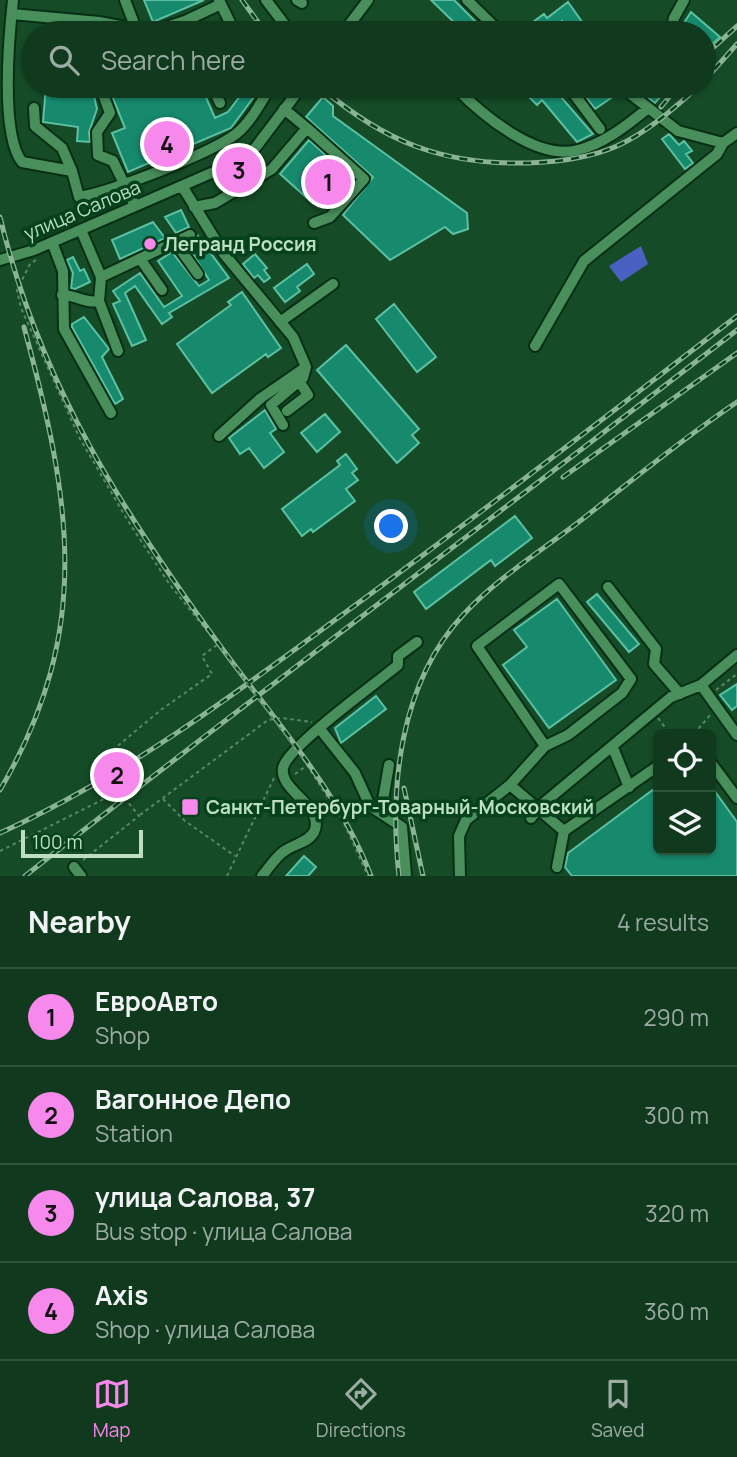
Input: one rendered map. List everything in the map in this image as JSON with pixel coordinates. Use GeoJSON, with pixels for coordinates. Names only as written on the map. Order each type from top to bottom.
{"type":"FeatureCollection","features":[{"type":"Feature","properties":{"kind":"street"},"geometry":{"type":"LineString","coordinates":[[13,0],[9,106],[15,153],[22,162],[72,171]]}},
{"type":"Feature","properties":{"kind":"street"},"geometry":{"type":"LineString","coordinates":[[125,0],[133,21]]}},
{"type":"Feature","properties":{"kind":"street"},"geometry":{"type":"LineString","coordinates":[[266,0],[282,21]]}},
{"type":"Feature","properties":{"kind":"street"},"geometry":{"type":"LineString","coordinates":[[352,21],[368,0]]}},
{"type":"Feature","properties":{"kind":"street"},"geometry":{"type":"LineString","coordinates":[[467,0],[489,21]]}},
{"type":"Feature","properties":{"kind":"street"},"geometry":{"type":"LineString","coordinates":[[673,21],[684,0]]}},
{"type":"Feature","properties":{"kind":"street"},"geometry":{"type":"LineString","coordinates":[[185,21],[220,2],[229,21]]}},
{"type":"Feature","properties":{"kind":"street"},"geometry":{"type":"LineString","coordinates":[[12,15],[52,21]]}},
{"type":"Feature","properties":{"kind":"street"},"geometry":{"type":"LineString","coordinates":[[104,98],[110,113],[97,132],[98,155],[113,161],[135,206]]}},
{"type":"Feature","properties":{"kind":"street"},"geometry":{"type":"LineString","coordinates":[[218,98],[220,103]]}},
{"type":"Feature","properties":{"kind":"street"},"geometry":{"type":"LineString","coordinates":[[33,108],[35,126],[62,148],[79,197],[126,184],[227,140],[244,126],[264,98]]}},
{"type":"Feature","properties":{"kind":"street"},"geometry":{"type":"LineString","coordinates":[[467,98],[490,120],[522,139],[554,151],[579,150],[597,143],[647,109]]}},
{"type":"Feature","properties":{"kind":"street"},"geometry":{"type":"LineString","coordinates":[[577,98],[600,129]]}},
{"type":"Feature","properties":{"kind":"street"},"geometry":{"type":"LineString","coordinates":[[635,98],[678,131],[723,144]]}},
{"type":"Feature","properties":{"kind":"street","name":"улица Салова"},"geometry":{"type":"LineString","coordinates":[[0,260],[81,230],[244,158],[292,99]]}},
{"type":"Feature","properties":{"kind":"street"},"geometry":{"type":"LineString","coordinates":[[284,109],[364,179],[330,217],[314,223]]}},
{"type":"Feature","properties":{"kind":"street"},"geometry":{"type":"LineString","coordinates":[[194,207],[215,203],[272,169],[307,128]]}},
{"type":"Feature","properties":{"kind":"street"},"geometry":{"type":"LineString","coordinates":[[535,345],[584,261],[717,154],[723,144],[737,133]]}},
{"type":"Feature","properties":{"kind":"street"},"geometry":{"type":"LineString","coordinates":[[183,186],[224,254],[293,337],[306,367],[299,381],[271,405],[283,425]]}},
{"type":"Feature","properties":{"kind":"street"},"geometry":{"type":"LineString","coordinates":[[81,230],[101,276],[99,301],[118,351]]}},
{"type":"Feature","properties":{"kind":"street"},"geometry":{"type":"LineString","coordinates":[[101,276],[141,260],[190,235]]}},
{"type":"Feature","properties":{"kind":"street"},"geometry":{"type":"LineString","coordinates":[[52,242],[63,271],[64,328],[111,413]]}},
{"type":"Feature","properties":{"kind":"street"},"geometry":{"type":"LineString","coordinates":[[175,242],[198,274]]}},
{"type":"Feature","properties":{"kind":"street"},"geometry":{"type":"LineString","coordinates":[[141,260],[162,290]]}},
{"type":"Feature","properties":{"kind":"street"},"geometry":{"type":"LineString","coordinates":[[280,322],[333,284]]}},
{"type":"Feature","properties":{"kind":"street"},"geometry":{"type":"LineString","coordinates":[[62,295],[75,295],[88,302],[99,301]]}},
{"type":"Feature","properties":{"kind":"street"},"geometry":{"type":"LineString","coordinates":[[219,436],[261,398],[306,367]]}},
{"type":"Feature","properties":{"kind":"street"},"geometry":{"type":"LineString","coordinates":[[287,411],[307,395],[299,381]]}},
{"type":"Feature","properties":{"kind":"street"},"geometry":{"type":"LineString","coordinates":[[460,876],[459,836],[466,820],[510,785],[545,746],[622,693],[631,679],[559,584],[477,646],[545,746]]}},
{"type":"Feature","properties":{"kind":"street"},"geometry":{"type":"LineString","coordinates":[[608,587],[656,649],[654,664],[680,694]]}},
{"type":"Feature","properties":{"kind":"street"},"geometry":{"type":"LineString","coordinates":[[262,876],[285,850],[306,841],[314,832],[316,822],[285,779],[301,743],[398,665],[398,656],[417,642]]}},
{"type":"Feature","properties":{"kind":"street"},"geometry":{"type":"LineString","coordinates":[[531,818],[539,807],[653,712],[680,694],[701,685],[737,655]]}},
{"type":"Feature","properties":{"kind":"street"},"geometry":{"type":"LineString","coordinates":[[701,685],[737,735]]}},
{"type":"Feature","properties":{"kind":"street"},"geometry":{"type":"LineString","coordinates":[[320,729],[355,773],[370,806],[402,827],[406,876]]}},
{"type":"Feature","properties":{"kind":"street"},"geometry":{"type":"LineString","coordinates":[[613,748],[629,787]]}},
{"type":"Feature","properties":{"kind":"street"},"geometry":{"type":"LineString","coordinates":[[381,813],[389,765]]}},
{"type":"Feature","properties":{"kind":"street"},"geometry":{"type":"LineString","coordinates":[[557,867],[564,831],[653,769]]}},
{"type":"Feature","properties":{"kind":"street"},"geometry":{"type":"LineString","coordinates":[[716,770],[737,798]]}},
{"type":"Feature","properties":{"kind":"street"},"geometry":{"type":"LineString","coordinates":[[510,785],[564,831]]}},
{"type":"Feature","properties":{"kind":"path"},"geometry":{"type":"LineString","coordinates":[[45,256],[30,264],[17,290],[35,343],[79,437],[128,521],[170,585],[179,592],[303,759],[343,821],[368,876]]}},
{"type":"Feature","properties":{"kind":"path"},"geometry":{"type":"LineString","coordinates":[[0,851],[126,786],[116,770],[110,767],[114,749],[162,709],[212,674],[202,656],[217,645]]}},
{"type":"Feature","properties":{"kind":"path"},"geometry":{"type":"LineString","coordinates":[[698,729],[719,697],[715,691],[737,674]]}},
{"type":"Feature","properties":{"kind":"path"},"geometry":{"type":"LineString","coordinates":[[653,712],[666,729]]}},
{"type":"Feature","properties":{"kind":"path"},"geometry":{"type":"LineString","coordinates":[[77,872],[139,816],[268,720],[282,718],[312,723],[335,717]]}},
{"type":"Feature","properties":{"kind":"path"},"geometry":{"type":"LineString","coordinates":[[227,876],[276,775],[306,766]]}},
{"type":"Feature","properties":{"kind":"path"},"geometry":{"type":"LineString","coordinates":[[119,791],[139,816]]}},
{"type":"Feature","properties":{"kind":"path"},"geometry":{"type":"LineString","coordinates":[[162,799],[185,821],[235,856]]}},
{"type":"Feature","properties":{"kind":"water"},"geometry":{"type":"Polygon","coordinates":[[[641,246],[648,264],[621,282],[609,266],[641,246]]]}},
{"type":"Feature","properties":{"kind":"building"},"geometry":{"type":"Polygon","coordinates":[[[144,0],[204,0],[155,21],[153,21],[144,0]]]}},
{"type":"Feature","properties":{"kind":"building"},"geometry":{"type":"Polygon","coordinates":[[[431,0],[454,0],[475,21],[453,21],[431,0]]]}},
{"type":"Feature","properties":{"kind":"building"},"geometry":{"type":"Polygon","coordinates":[[[568,2],[581,21],[534,21],[544,14],[547,18],[568,2]]]}},
{"type":"Feature","properties":{"kind":"building"},"geometry":{"type":"Polygon","coordinates":[[[691,12],[701,21],[685,21],[691,12]]]}},
{"type":"Feature","properties":{"kind":"building"},"geometry":{"type":"Polygon","coordinates":[[[45,98],[94,98],[97,109],[89,132],[90,142],[77,141],[78,127],[43,122],[45,98]]]}},
{"type":"Feature","properties":{"kind":"building"},"geometry":{"type":"Polygon","coordinates":[[[113,98],[206,98],[215,118],[228,112],[238,98],[253,98],[231,128],[128,172],[112,133],[125,128],[113,98]]]}},
{"type":"Feature","properties":{"kind":"building"},"geometry":{"type":"Polygon","coordinates":[[[324,98],[333,106],[333,116],[467,213],[468,229],[453,234],[445,227],[390,260],[343,215],[373,177],[306,117],[324,98]]]}},
{"type":"Feature","properties":{"kind":"building"},"geometry":{"type":"Polygon","coordinates":[[[530,98],[562,98],[593,134],[577,142],[542,100],[537,105],[530,98]]]}},
{"type":"Feature","properties":{"kind":"building"},"geometry":{"type":"Polygon","coordinates":[[[587,98],[611,98],[595,109],[587,98]]]}},
{"type":"Feature","properties":{"kind":"building"},"geometry":{"type":"Polygon","coordinates":[[[669,134],[679,145],[684,141],[692,151],[686,154],[693,163],[685,169],[662,139],[669,134]]]}},
{"type":"Feature","properties":{"kind":"building"},"geometry":{"type":"Polygon","coordinates":[[[309,140],[353,180],[339,196],[322,181],[307,198],[280,174],[309,140]]]}},
{"type":"Feature","properties":{"kind":"building"},"geometry":{"type":"Polygon","coordinates":[[[181,210],[189,227],[176,233],[165,217],[181,210]]]}},
{"type":"Feature","properties":{"kind":"building"},"geometry":{"type":"Polygon","coordinates":[[[153,222],[165,238],[120,259],[112,240],[153,222]]]}},
{"type":"Feature","properties":{"kind":"building"},"geometry":{"type":"Polygon","coordinates":[[[198,236],[229,278],[169,313],[172,317],[162,324],[135,286],[125,293],[146,340],[132,346],[113,304],[120,301],[113,291],[140,273],[164,307],[182,296],[158,261],[172,252],[199,286],[209,280],[187,245],[198,236]]]}},
{"type":"Feature","properties":{"kind":"building"},"geometry":{"type":"Polygon","coordinates":[[[255,254],[267,268],[264,270],[270,278],[264,282],[258,275],[254,278],[243,264],[255,254]]]}},
{"type":"Feature","properties":{"kind":"building"},"geometry":{"type":"Polygon","coordinates":[[[73,257],[80,271],[84,269],[90,282],[75,289],[71,288],[73,273],[67,260],[73,257]]]}},
{"type":"Feature","properties":{"kind":"building"},"geometry":{"type":"Polygon","coordinates":[[[307,264],[314,274],[297,287],[300,291],[285,302],[274,288],[307,264]]]}},
{"type":"Feature","properties":{"kind":"building"},"geometry":{"type":"Polygon","coordinates":[[[242,292],[281,348],[268,357],[266,354],[212,393],[177,344],[231,305],[228,302],[242,292]]]}},
{"type":"Feature","properties":{"kind":"building"},"geometry":{"type":"Polygon","coordinates":[[[394,304],[436,357],[417,372],[376,319],[394,304]]]}},
{"type":"Feature","properties":{"kind":"building"},"geometry":{"type":"Polygon","coordinates":[[[84,317],[109,349],[102,357],[123,399],[115,404],[72,327],[72,324],[84,317]]]}},
{"type":"Feature","properties":{"kind":"building"},"geometry":{"type":"Polygon","coordinates":[[[346,345],[419,429],[412,435],[419,443],[397,463],[317,370],[346,345]]]}},
{"type":"Feature","properties":{"kind":"building"},"geometry":{"type":"Polygon","coordinates":[[[265,410],[276,429],[270,433],[284,452],[264,468],[249,448],[240,454],[229,438],[265,410]]]}},
{"type":"Feature","properties":{"kind":"building"},"geometry":{"type":"Polygon","coordinates":[[[325,414],[340,432],[317,452],[301,433],[325,414]]]}},
{"type":"Feature","properties":{"kind":"building"},"geometry":{"type":"Polygon","coordinates":[[[346,454],[357,469],[352,473],[358,480],[346,489],[355,501],[313,532],[311,529],[302,536],[282,509],[340,465],[337,461],[346,454]]]}},
{"type":"Feature","properties":{"kind":"building"},"geometry":{"type":"Polygon","coordinates":[[[515,516],[532,538],[495,566],[491,560],[426,609],[414,592],[515,516]]]}},
{"type":"Feature","properties":{"kind":"building"},"geometry":{"type":"Polygon","coordinates":[[[597,594],[639,644],[629,652],[587,602],[597,594]]]}},
{"type":"Feature","properties":{"kind":"building"},"geometry":{"type":"Polygon","coordinates":[[[557,599],[616,680],[549,728],[503,665],[527,647],[514,630],[557,599]]]}},
{"type":"Feature","properties":{"kind":"building"},"geometry":{"type":"Polygon","coordinates":[[[737,684],[737,706],[732,710],[720,695],[737,684]]]}},
{"type":"Feature","properties":{"kind":"building"},"geometry":{"type":"Polygon","coordinates":[[[376,696],[386,709],[341,743],[335,728],[376,696]]]}},
{"type":"Feature","properties":{"kind":"building"},"geometry":{"type":"Polygon","coordinates":[[[653,790],[653,855],[716,855],[716,793],[737,822],[737,876],[572,876],[565,867],[568,853],[653,790]]]}},
{"type":"Feature","properties":{"kind":"building"},"geometry":{"type":"Polygon","coordinates":[[[304,856],[316,867],[308,876],[286,876],[304,856]]]}},
{"type":"Feature","properties":{"kind":"railway"},"geometry":{"type":"LineString","coordinates":[[242,0],[257,21]]}},
{"type":"Feature","properties":{"kind":"railway"},"geometry":{"type":"LineString","coordinates":[[716,45],[737,26]]}},
{"type":"Feature","properties":{"kind":"railway"},"geometry":{"type":"LineString","coordinates":[[716,68],[737,44]]}},
{"type":"Feature","properties":{"kind":"railway"},"geometry":{"type":"LineString","coordinates":[[334,98],[367,122],[416,146],[468,160],[497,163],[550,162],[596,154],[617,146],[650,127],[685,98]]}},
{"type":"Feature","properties":{"kind":"railway"},"geometry":{"type":"LineString","coordinates":[[661,107],[668,98]]}},
{"type":"Feature","properties":{"kind":"railway"},"geometry":{"type":"LineString","coordinates":[[0,217],[17,278],[38,336],[89,445],[119,497],[187,600],[324,787],[358,845],[371,876]]}},
{"type":"Feature","properties":{"kind":"railway"},"geometry":{"type":"LineString","coordinates":[[0,833],[90,787],[217,706],[440,543],[737,316]]}},
{"type":"Feature","properties":{"kind":"railway"},"geometry":{"type":"LineString","coordinates":[[0,790],[30,731],[50,673],[61,617],[65,562],[62,506],[53,449],[24,327]]}},
{"type":"Feature","properties":{"kind":"railway"},"geometry":{"type":"LineString","coordinates":[[25,876],[737,330]]}},
{"type":"Feature","properties":{"kind":"railway"},"geometry":{"type":"LineString","coordinates":[[563,477],[737,353]]}},
{"type":"Feature","properties":{"kind":"railway"},"geometry":{"type":"LineString","coordinates":[[399,876],[396,807],[404,738],[412,704],[425,672],[442,642],[463,615],[504,577],[737,402]]}},
{"type":"Feature","properties":{"kind":"railway"},"geometry":{"type":"LineString","coordinates":[[404,788],[423,876]]}},
{"type":"Feature","properties":{"kind":"place","name":"Axis"},"geometry":{"type":"Point","coordinates":[167,144]}},
{"type":"Feature","properties":{"kind":"place","name":"улица Салова, 37"},"geometry":{"type":"Point","coordinates":[239,170]}},
{"type":"Feature","properties":{"kind":"place","name":"ЕвроАвто"},"geometry":{"type":"Point","coordinates":[328,182]}},
{"type":"Feature","properties":{"kind":"place","name":"Легранд Россия"},"geometry":{"type":"Point","coordinates":[150,244]}},
{"type":"Feature","properties":{"kind":"place","name":"Вагонное Депо"},"geometry":{"type":"Point","coordinates":[117,775]}},
{"type":"Feature","properties":{"kind":"place","name":"Санкт-Петербург-Товарный-Московский"},"geometry":{"type":"Point","coordinates":[190,807]}}]}
